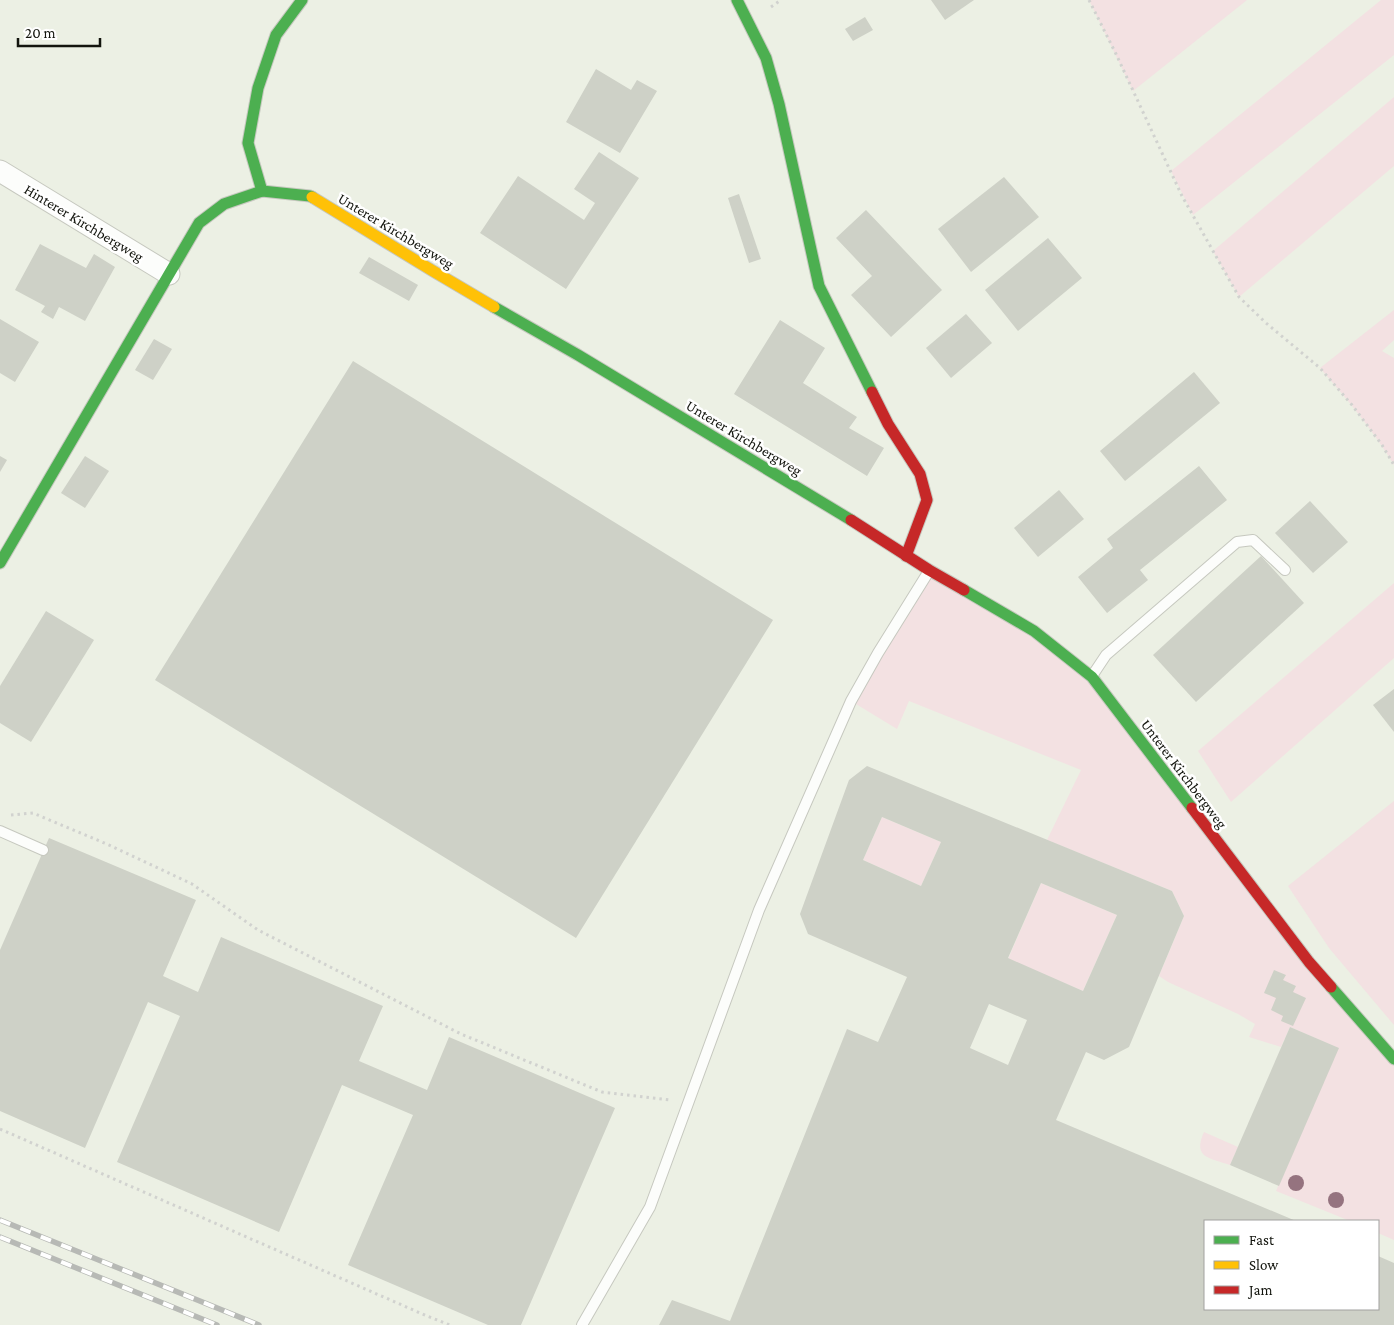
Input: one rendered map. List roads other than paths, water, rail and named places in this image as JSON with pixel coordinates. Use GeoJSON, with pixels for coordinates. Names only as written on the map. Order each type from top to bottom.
{"type":"FeatureCollection","features":[{"type":"Feature","properties":{"kind":"street"},"geometry":{"type":"LineString","coordinates":[[262,191],[248,143],[258,88],[276,35],[302,0]]}},
{"type":"Feature","properties":{"kind":"street"},"geometry":{"type":"LineString","coordinates":[[737,0],[766,58],[779,104],[820,286],[888,424],[920,474],[927,500],[906,556]]}},
{"type":"Feature","properties":{"kind":"street","name":"Hinterer Kirchbergweg"},"geometry":{"type":"LineString","coordinates":[[0,171],[169,274]]}},
{"type":"Feature","properties":{"kind":"street","name":"Unterer Kirchbergweg"},"geometry":{"type":"LineString","coordinates":[[0,563],[199,223],[224,204],[262,191],[310,196],[578,355],[862,527],[929,570],[1034,631],[1092,677],[1309,962],[1394,1059]]}},
{"type":"Feature","properties":{"kind":"lane"},"geometry":{"type":"LineString","coordinates":[[1092,677],[1106,655],[1237,542],[1253,540],[1285,570]]}},
{"type":"Feature","properties":{"kind":"lane"},"geometry":{"type":"LineString","coordinates":[[582,1325],[650,1207],[759,910],[851,701],[878,652],[929,570]]}},
{"type":"Feature","properties":{"kind":"lane"},"geometry":{"type":"LineString","coordinates":[[0,832],[43,850]]}},
{"type":"Feature","properties":{"kind":"railway"},"geometry":{"type":"LineString","coordinates":[[0,1220],[259,1325]]}},
{"type":"Feature","properties":{"kind":"railway"},"geometry":{"type":"LineString","coordinates":[[0,1237],[217,1325]]}}]}
